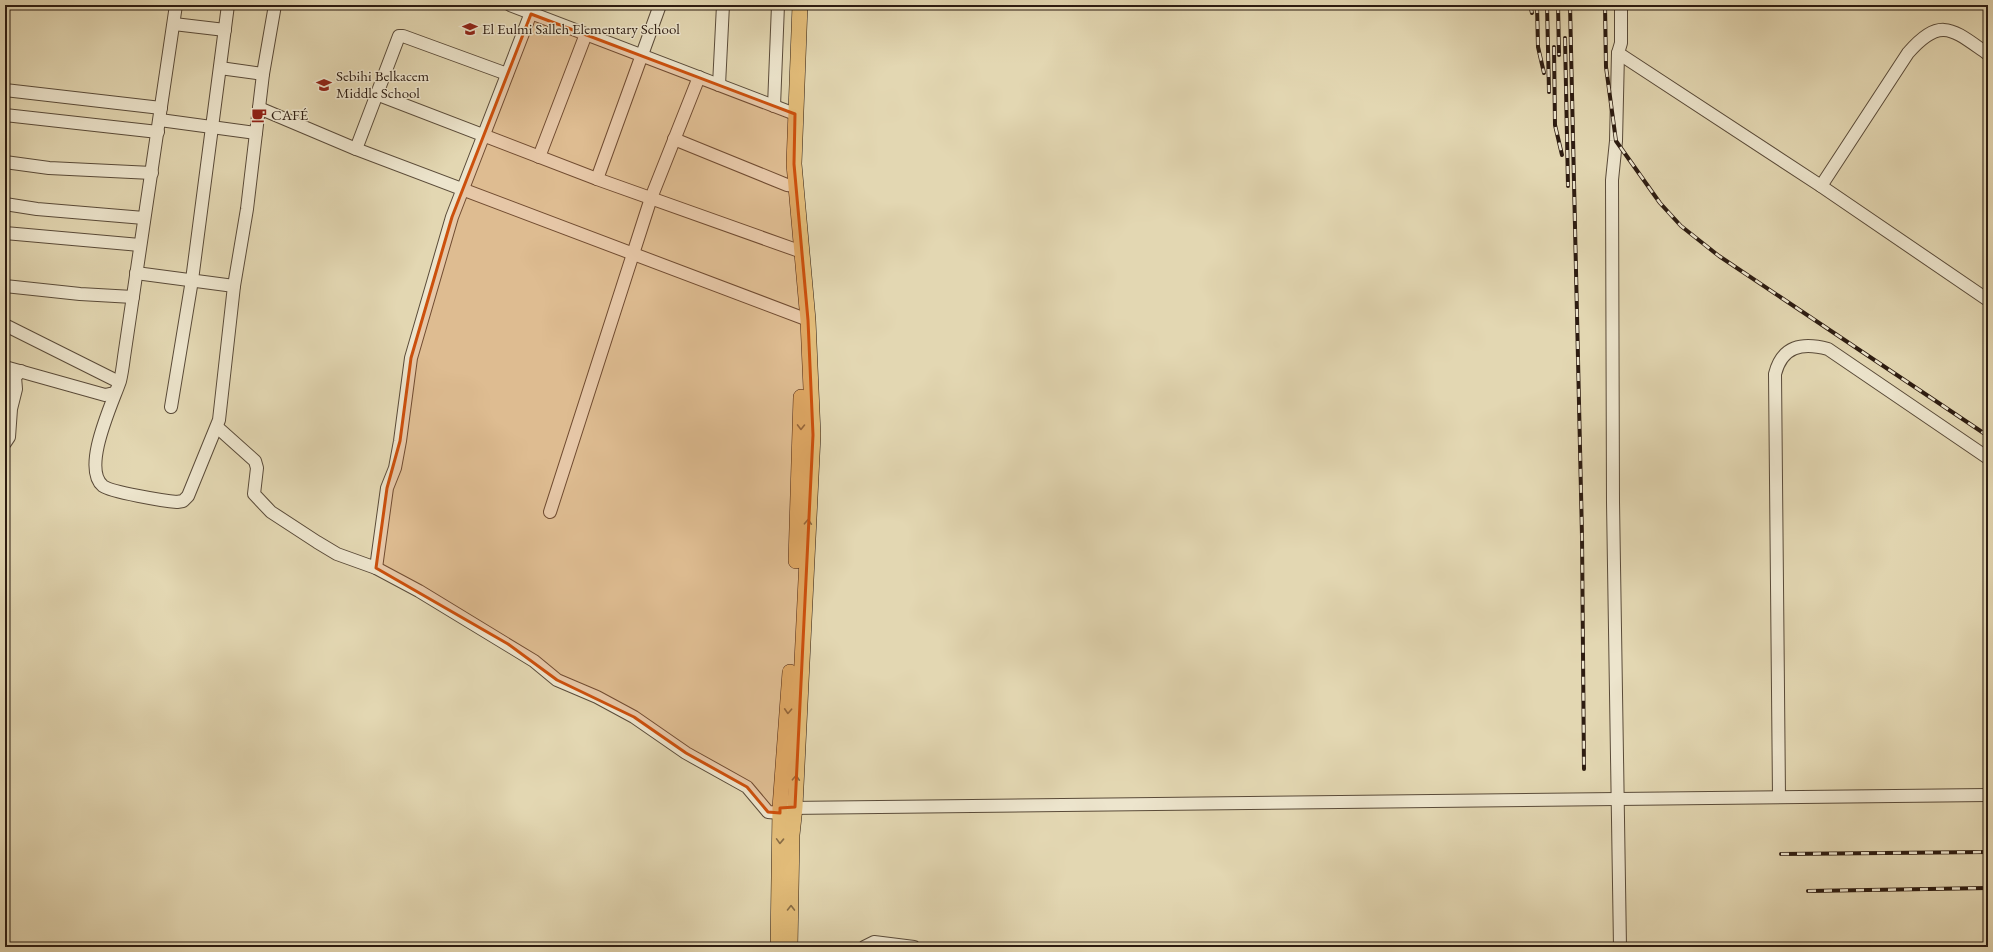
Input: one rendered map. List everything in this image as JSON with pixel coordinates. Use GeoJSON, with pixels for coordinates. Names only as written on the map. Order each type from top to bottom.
{"type":"FeatureCollection","features":[{"type":"Feature","properties":{"kind":"main road"},"geometry":{"type":"LineString","coordinates":[[778,947],[785,809],[813,435],[791,186],[794,164],[785,111],[791,5]]}},
{"type":"Feature","properties":{"kind":"main road"},"geometry":{"type":"LineString","coordinates":[[785,111],[800,5]]}},
{"type":"Feature","properties":{"kind":"main road"},"geometry":{"type":"LineString","coordinates":[[785,809],[792,835],[790,947]]}},
{"type":"Feature","properties":{"kind":"street"},"geometry":{"type":"LineString","coordinates":[[176,5],[133,297],[117,388],[98,443],[96,471],[96,477],[109,489],[171,502],[183,501],[188,496],[217,427],[234,286],[247,209],[263,74],[275,5]]}},
{"type":"Feature","properties":{"kind":"street"},"geometry":{"type":"LineString","coordinates":[[170,407],[192,280],[228,5]]}},
{"type":"Feature","properties":{"kind":"street"},"geometry":{"type":"LineString","coordinates":[[510,5],[533,9],[586,34],[644,55],[785,111],[778,5]]}},
{"type":"Feature","properties":{"kind":"street"},"geometry":{"type":"LineString","coordinates":[[597,179],[644,55],[660,5]]}},
{"type":"Feature","properties":{"kind":"street"},"geometry":{"type":"LineString","coordinates":[[719,85],[723,5]]}},
{"type":"Feature","properties":{"kind":"street"},"geometry":{"type":"LineString","coordinates":[[1620,947],[1613,502],[1612,196],[1616,141],[1618,52],[1621,42],[1621,5]]}},
{"type":"Feature","properties":{"kind":"street"},"geometry":{"type":"LineString","coordinates":[[376,568],[387,488],[395,468],[400,441],[411,358],[444,242],[533,9]]}},
{"type":"Feature","properties":{"kind":"street"},"geometry":{"type":"LineString","coordinates":[[174,24],[225,30]]}},
{"type":"Feature","properties":{"kind":"street"},"geometry":{"type":"LineString","coordinates":[[1821,186],[1908,53],[1919,40],[1931,32],[1944,29],[1958,33],[1988,54]]}},
{"type":"Feature","properties":{"kind":"street"},"geometry":{"type":"LineString","coordinates":[[540,157],[586,34]]}},
{"type":"Feature","properties":{"kind":"street"},"geometry":{"type":"LineString","coordinates":[[356,149],[397,38],[401,36],[507,74]]}},
{"type":"Feature","properties":{"kind":"street"},"geometry":{"type":"LineString","coordinates":[[1618,52],[1821,186],[1988,300]]}},
{"type":"Feature","properties":{"kind":"street"},"geometry":{"type":"LineString","coordinates":[[220,68],[263,74]]}},
{"type":"Feature","properties":{"kind":"street"},"geometry":{"type":"LineString","coordinates":[[550,512],[651,198],[699,78]]}},
{"type":"Feature","properties":{"kind":"street"},"geometry":{"type":"LineString","coordinates":[[5,90],[159,120],[256,133]]}},
{"type":"Feature","properties":{"kind":"street"},"geometry":{"type":"LineString","coordinates":[[376,94],[597,179],[797,250]]}},
{"type":"Feature","properties":{"kind":"street"},"geometry":{"type":"LineString","coordinates":[[259,108],[356,149],[803,319]]}},
{"type":"Feature","properties":{"kind":"street"},"geometry":{"type":"LineString","coordinates":[[5,115],[159,120]]}},
{"type":"Feature","properties":{"kind":"street"},"geometry":{"type":"LineString","coordinates":[[674,139],[791,186]]}},
{"type":"Feature","properties":{"kind":"street"},"geometry":{"type":"LineString","coordinates":[[5,162],[49,168],[152,173]]}},
{"type":"Feature","properties":{"kind":"street"},"geometry":{"type":"LineString","coordinates":[[5,204],[37,209],[144,218]]}},
{"type":"Feature","properties":{"kind":"street"},"geometry":{"type":"LineString","coordinates":[[5,232],[140,245]]}},
{"type":"Feature","properties":{"kind":"street"},"geometry":{"type":"LineString","coordinates":[[136,273],[234,286]]}},
{"type":"Feature","properties":{"kind":"street"},"geometry":{"type":"LineString","coordinates":[[5,286],[80,294],[133,297]]}},
{"type":"Feature","properties":{"kind":"street"},"geometry":{"type":"LineString","coordinates":[[5,325],[117,388]]}},
{"type":"Feature","properties":{"kind":"street"},"geometry":{"type":"LineString","coordinates":[[1779,798],[1775,374],[1778,363],[1786,353],[1800,346],[1814,345],[1828,349],[1988,458]]}},
{"type":"Feature","properties":{"kind":"street"},"geometry":{"type":"LineString","coordinates":[[5,367],[106,395],[117,388]]}},
{"type":"Feature","properties":{"kind":"street"},"geometry":{"type":"LineString","coordinates":[[5,443],[9,437],[11,409],[16,389],[15,377],[21,371]]}},
{"type":"Feature","properties":{"kind":"street"},"geometry":{"type":"LineString","coordinates":[[217,427],[255,461],[257,468],[254,494],[262,504],[281,519],[337,554],[376,568],[444,605],[534,661],[557,680],[598,697],[634,717],[692,757],[747,787],[768,812],[785,809],[1422,800],[1618,800],[1988,795]]}},
{"type":"Feature","properties":{"kind":"street"},"geometry":{"type":"LineString","coordinates":[[864,947],[874,942],[914,947]]}},
{"type":"Feature","properties":{"kind":"highlighted area"},"geometry":{"type":"Polygon","coordinates":[[[531,14],[795,114],[794,164],[808,320],[813,435],[795,807],[780,808],[780,813],[768,812],[747,787],[686,753],[634,717],[557,680],[508,644],[376,568],[387,488],[400,441],[411,358],[452,217],[531,14]]]}},
{"type":"Feature","properties":{"kind":"railway"},"geometry":{"type":"LineString","coordinates":[[1530,5],[1532,13]]}},
{"type":"Feature","properties":{"kind":"railway"},"geometry":{"type":"LineString","coordinates":[[1537,5],[1538,47],[1544,73]]}},
{"type":"Feature","properties":{"kind":"railway"},"geometry":{"type":"LineString","coordinates":[[1547,5],[1549,92]]}},
{"type":"Feature","properties":{"kind":"railway"},"geometry":{"type":"LineString","coordinates":[[1558,5],[1559,55]]}},
{"type":"Feature","properties":{"kind":"railway"},"geometry":{"type":"LineString","coordinates":[[1570,5],[1582,536],[1584,769]]}},
{"type":"Feature","properties":{"kind":"railway"},"geometry":{"type":"LineString","coordinates":[[1605,5],[1606,67],[1616,141],[1660,203],[1681,226],[1719,256],[1988,436]]}},
{"type":"Feature","properties":{"kind":"railway"},"geometry":{"type":"LineString","coordinates":[[1565,38],[1568,186]]}},
{"type":"Feature","properties":{"kind":"railway"},"geometry":{"type":"LineString","coordinates":[[1554,47],[1555,125],[1562,155]]}},
{"type":"Feature","properties":{"kind":"railway"},"geometry":{"type":"LineString","coordinates":[[1781,854],[1988,852]]}},
{"type":"Feature","properties":{"kind":"railway"},"geometry":{"type":"LineString","coordinates":[[1808,891],[1988,888]]}},
{"type":"Feature","properties":{"kind":"place","name":"El Eulmi Salleh Elementary School"},"geometry":{"type":"Point","coordinates":[470,29]}},
{"type":"Feature","properties":{"kind":"place","name":"Sebihi Belkacem Middle School"},"geometry":{"type":"Point","coordinates":[324,85]}},
{"type":"Feature","properties":{"kind":"place","name":"CAFÉ"},"geometry":{"type":"Point","coordinates":[259,115]}}]}
